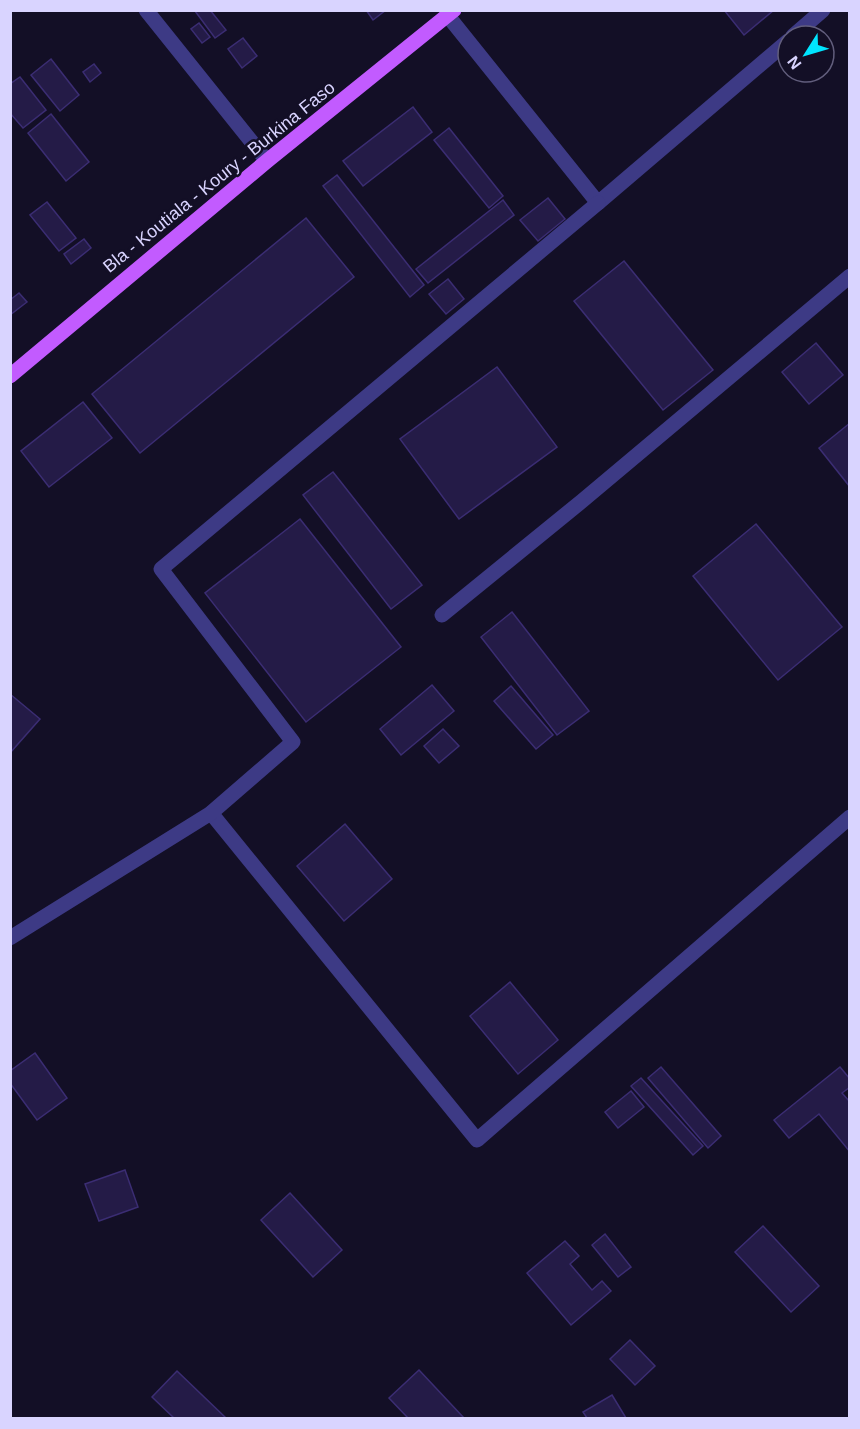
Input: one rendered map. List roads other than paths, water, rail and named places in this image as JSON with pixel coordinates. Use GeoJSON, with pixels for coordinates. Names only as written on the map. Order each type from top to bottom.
{"type":"FeatureCollection","features":[{"type":"Feature","properties":{"kind":"main road","name":"Bla - Koutiala - Koury - Burkina Faso"},"geometry":{"type":"LineString","coordinates":[[10,376],[267,161],[451,13]]}},
{"type":"Feature","properties":{"kind":"street"},"geometry":{"type":"LineString","coordinates":[[146,10],[267,161]]}},
{"type":"Feature","properties":{"kind":"street"},"geometry":{"type":"LineString","coordinates":[[807,24],[823,10]]}},
{"type":"Feature","properties":{"kind":"street"},"geometry":{"type":"LineString","coordinates":[[451,13],[598,204]]}},
{"type":"Feature","properties":{"kind":"street"},"geometry":{"type":"LineString","coordinates":[[10,938],[211,813],[293,742],[161,569],[598,204],[776,50]]}},
{"type":"Feature","properties":{"kind":"street"},"geometry":{"type":"LineString","coordinates":[[442,615],[582,501],[849,276]]}},
{"type":"Feature","properties":{"kind":"street"},"geometry":{"type":"LineString","coordinates":[[211,813],[477,1140],[849,817]]}}]}
